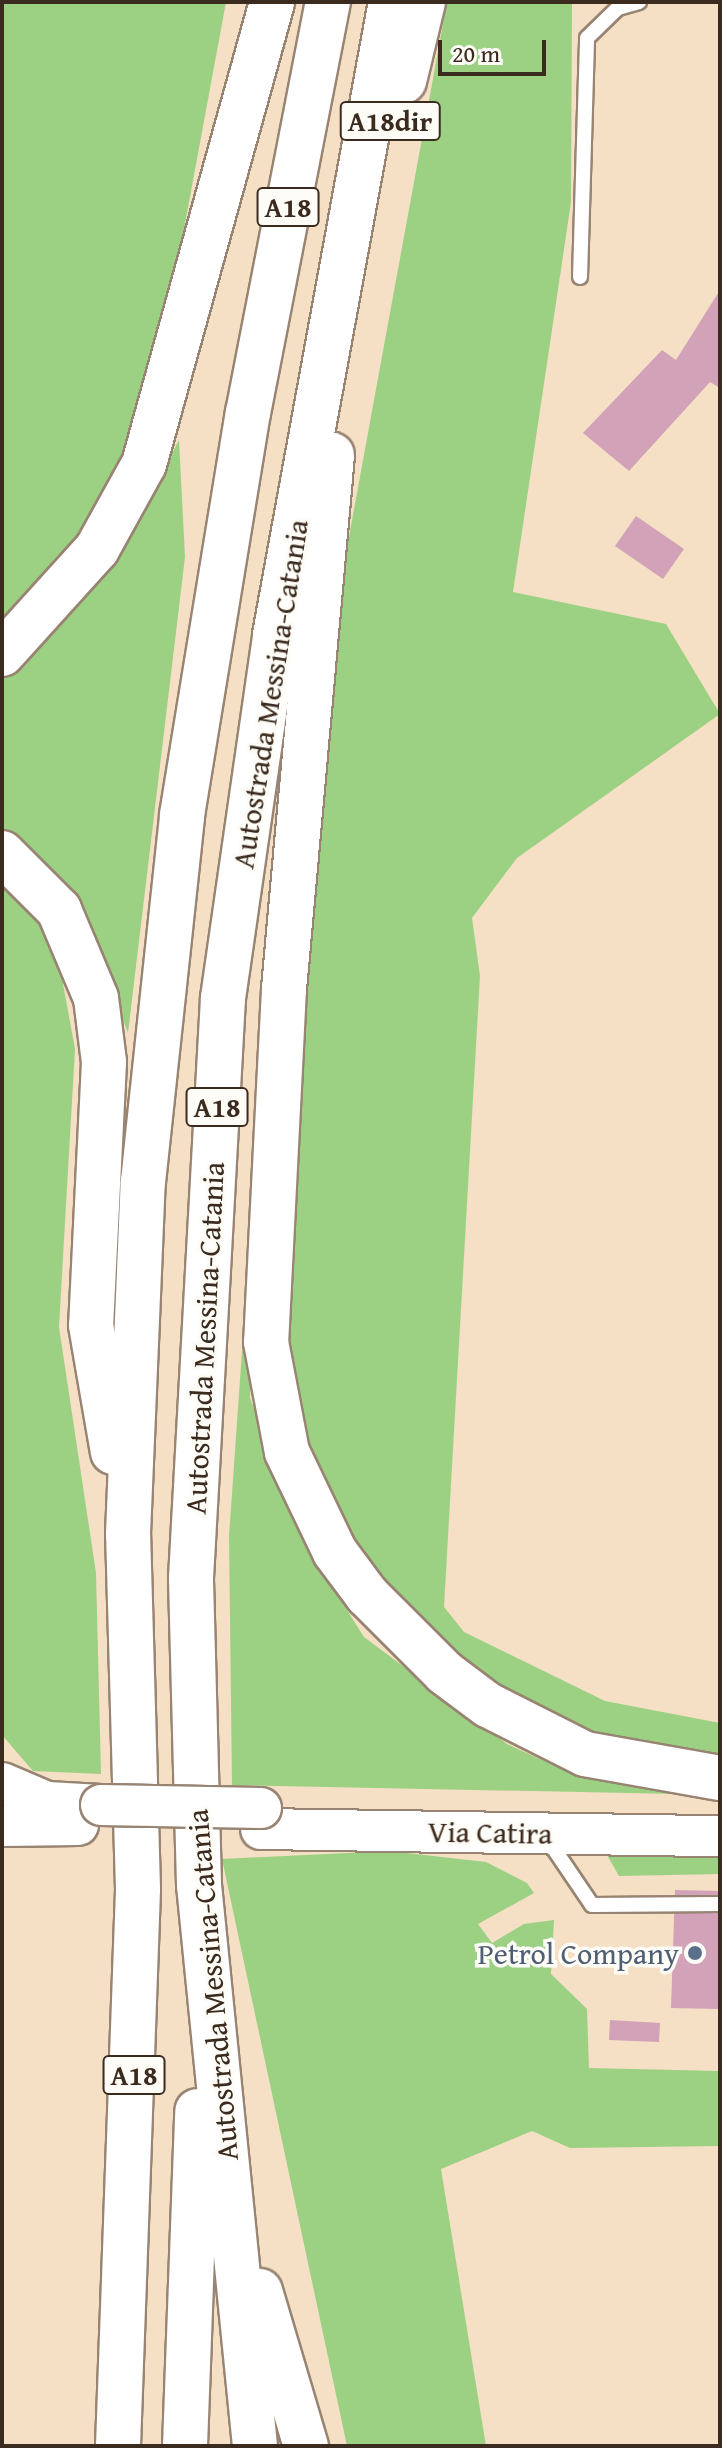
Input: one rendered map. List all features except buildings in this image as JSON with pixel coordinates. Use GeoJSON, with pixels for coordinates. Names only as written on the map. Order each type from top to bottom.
{"type":"FeatureCollection","features":[{"type":"Feature","properties":{"kind":"highway"},"geometry":{"type":"LineString","coordinates":[[2,654],[97,549],[144,464],[272,2]]}},
{"type":"Feature","properties":{"kind":"highway"},"geometry":{"type":"LineString","coordinates":[[248,413],[299,2]]}},
{"type":"Feature","properties":{"kind":"highway","name":"Autostrada Messina-Catania"},"geometry":{"type":"LineString","coordinates":[[124,2444],[138,1904],[128,1534],[143,1182],[182,815],[248,413],[328,2]]}},
{"type":"Feature","properties":{"kind":"highway","name":"Autostrada Messina-Catania"},"geometry":{"type":"LineString","coordinates":[[255,2446],[248,2369],[212,2188],[199,1885],[191,1578],[223,998],[275,635],[391,2]]}},
{"type":"Feature","properties":{"kind":"highway","name":"A18dir"},"geometry":{"type":"LineString","coordinates":[[350,239],[423,2]]}},
{"type":"Feature","properties":{"kind":"highway"},"geometry":{"type":"LineString","coordinates":[[331,337],[333,478],[284,989],[266,1342],[280,1424],[335,1552],[376,1606],[445,1673],[488,1705],[585,1754],[648,1771],[720,1778]]}},
{"type":"Feature","properties":{"kind":"highway"},"geometry":{"type":"LineString","coordinates":[[2,853],[59,910],[96,998],[104,1062],[91,1325],[128,1534]]}},
{"type":"Feature","properties":{"kind":"highway"},"geometry":{"type":"LineString","coordinates":[[212,2188],[294,2441]]}},
{"type":"Feature","properties":{"kind":"highway"},"geometry":{"type":"LineString","coordinates":[[185,2446],[184,2318],[212,2188]]}},
{"type":"Feature","properties":{"kind":"highway"},"geometry":{"type":"LineString","coordinates":[[210,2446],[212,2188]]}},
{"type":"Feature","properties":{"kind":"highway"},"geometry":{"type":"LineString","coordinates":[[248,2369],[294,2441]]}},
{"type":"Feature","properties":{"kind":"highway"},"geometry":{"type":"LineString","coordinates":[[247,2446],[248,2369]]}},
{"type":"Feature","properties":{"kind":"main road"},"geometry":{"type":"LineString","coordinates":[[2,1783],[47,1802],[101,1815]]}},
{"type":"Feature","properties":{"kind":"main road"},"geometry":{"type":"LineString","coordinates":[[2,1826],[101,1815],[261,1818],[720,1815]]}},
{"type":"Feature","properties":{"kind":"main road","name":"Via Catira"},"geometry":{"type":"LineString","coordinates":[[261,1818],[543,1833],[720,1836]]}},
{"type":"Feature","properties":{"kind":"lane"},"geometry":{"type":"LineString","coordinates":[[580,277],[587,38],[618,8],[639,2]]}},
{"type":"Feature","properties":{"kind":"lane"},"geometry":{"type":"LineString","coordinates":[[543,1833],[592,1905],[720,1904]]}},
{"type":"Feature","properties":{"kind":"green space"},"geometry":{"type":"Polygon","coordinates":[[[2,2],[226,2],[160,359],[134,437],[104,506],[2,624],[2,2]]]}},
{"type":"Feature","properties":{"kind":"green space"},"geometry":{"type":"Polygon","coordinates":[[[447,2],[572,2],[571,202],[513,592],[666,624],[720,714],[517,858],[472,918],[480,976],[444,1607],[464,1632],[605,1701],[720,1723],[720,1759],[615,1744],[492,1689],[380,1581],[334,1513],[299,1413],[287,1325],[302,1038],[346,553],[447,2]]]}},
{"type":"Feature","properties":{"kind":"green space"},"geometry":{"type":"Polygon","coordinates":[[[179,440],[185,557],[128,1033],[84,916],[56,875],[2,831],[2,671],[73,609],[135,524],[179,440]]]}},
{"type":"Feature","properties":{"kind":"green space"},"geometry":{"type":"Polygon","coordinates":[[[2,881],[37,916],[59,962],[75,1049],[59,1327],[96,1573],[101,1774],[33,1771],[2,1735],[2,881]]]}},
{"type":"Feature","properties":{"kind":"green space"},"geometry":{"type":"Polygon","coordinates":[[[253,1195],[250,1398],[306,1545],[364,1637],[507,1744],[579,1777],[676,1794],[232,1785],[229,1536],[253,1195]]]}},
{"type":"Feature","properties":{"kind":"green space"},"geometry":{"type":"Polygon","coordinates":[[[389,1851],[486,1862],[527,1883],[534,1893],[478,1924],[492,1943],[524,1924],[554,1920],[551,1974],[587,2009],[589,2068],[720,2071],[720,2146],[570,2148],[532,2131],[441,2169],[486,2446],[347,2446],[222,1859],[389,1851]]]}},
{"type":"Feature","properties":{"kind":"green space"},"geometry":{"type":"Polygon","coordinates":[[[607,1855],[720,1856],[720,1874],[619,1876],[607,1855]]]}},
{"type":"Feature","properties":{"kind":"place","name":"Petrol Company"},"geometry":{"type":"Point","coordinates":[695,1953]}}]}
